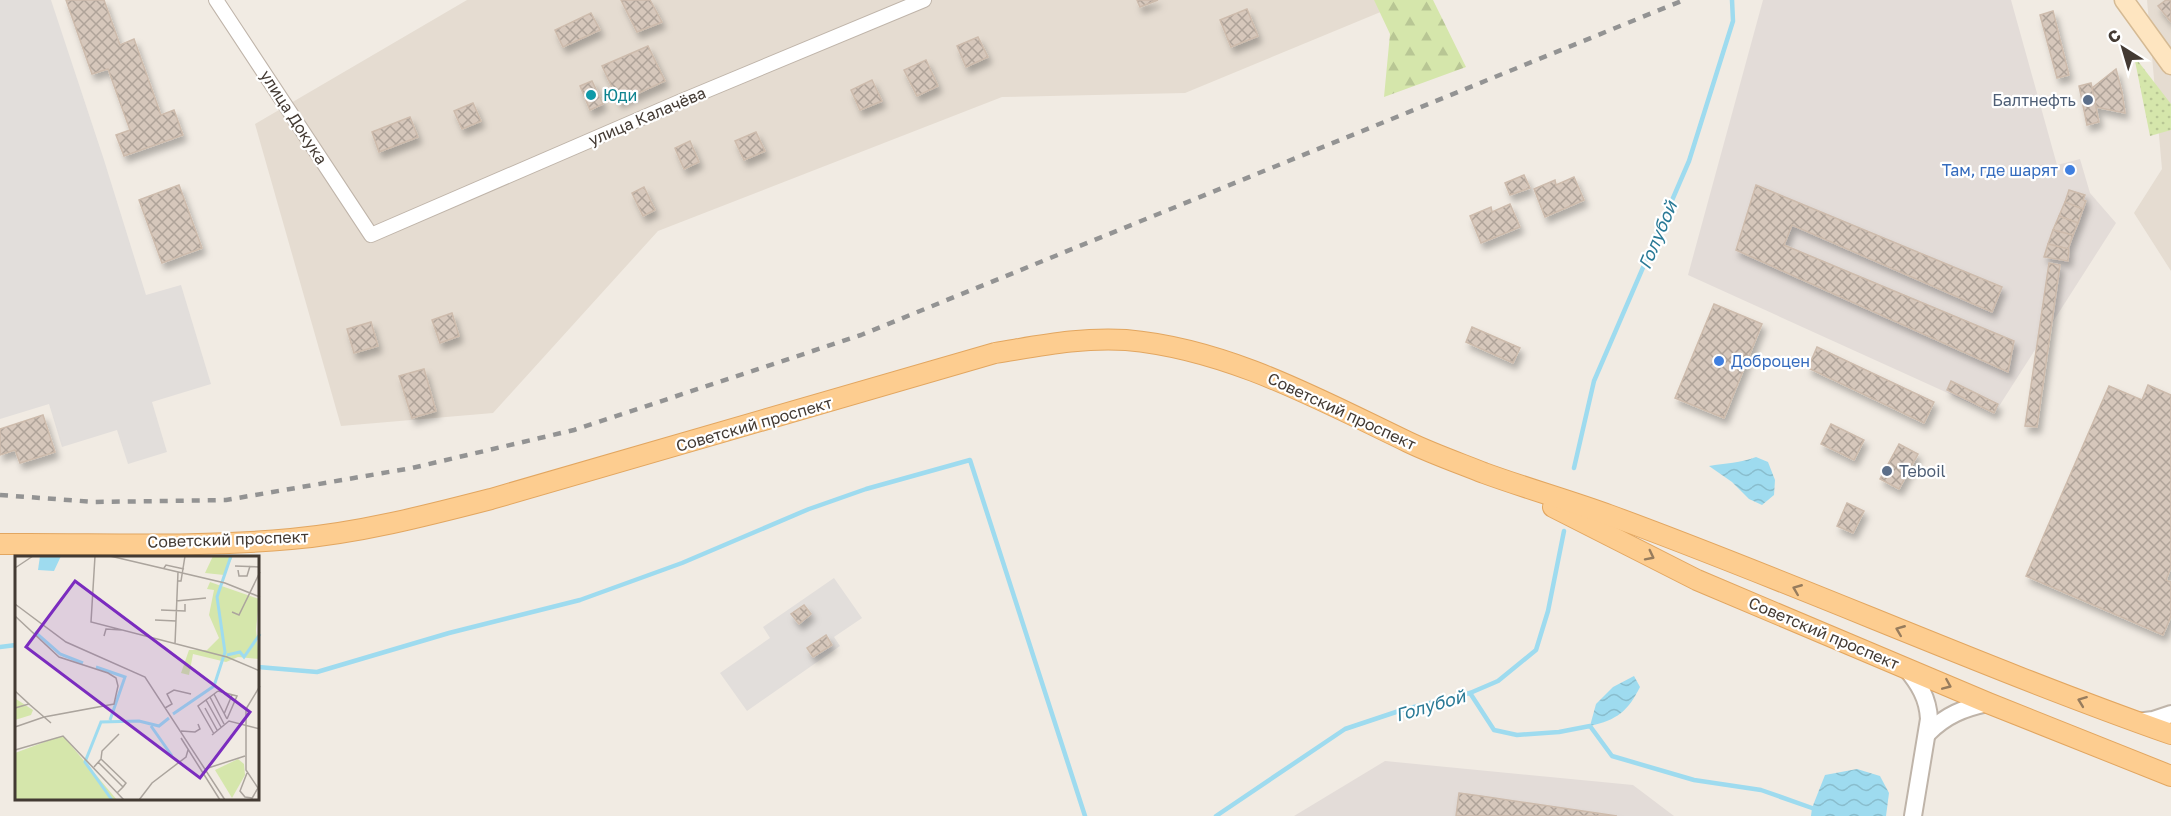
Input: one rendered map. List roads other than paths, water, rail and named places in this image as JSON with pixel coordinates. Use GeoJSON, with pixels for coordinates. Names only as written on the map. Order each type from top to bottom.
{"type":"FeatureCollection","features":[{"type":"Feature","properties":{"kind":"main road"},"geometry":{"type":"LineString","coordinates":[[2124,0],[2171,65]]}},
{"type":"Feature","properties":{"kind":"main road","name":"Советский проспект"},"geometry":{"type":"LineString","coordinates":[[0,544],[216,543],[291,539],[408,520],[491,499],[995,353],[1071,340],[1126,340],[1167,347],[1258,373],[1323,399],[1412,444],[1486,473],[1608,514],[2171,734]]}},
{"type":"Feature","properties":{"kind":"main road","name":"Советский проспект"},"geometry":{"type":"LineString","coordinates":[[1486,473],[1697,580],[1988,703],[2171,776]]}},
{"type":"Feature","properties":{"kind":"street","name":"улица Докука"},"geometry":{"type":"LineString","coordinates":[[216,0],[371,234]]}},
{"type":"Feature","properties":{"kind":"street","name":"улица Калачёва"},"geometry":{"type":"LineString","coordinates":[[371,234],[924,0]]}},
{"type":"Feature","properties":{"kind":"street"},"geometry":{"type":"LineString","coordinates":[[1906,668],[1917,682],[1929,707],[1929,733],[1913,816]]}},
{"type":"Feature","properties":{"kind":"street"},"geometry":{"type":"LineString","coordinates":[[1929,733],[1948,716],[1963,709],[1988,703]]}},
{"type":"Feature","properties":{"kind":"street"},"geometry":{"type":"LineString","coordinates":[[2137,722],[2171,714]]}},
{"type":"Feature","properties":{"kind":"water"},"geometry":{"type":"Polygon","coordinates":[[[1756,457],[1768,462],[1775,480],[1774,495],[1762,505],[1749,499],[1732,482],[1709,466],[1756,457]]]}},
{"type":"Feature","properties":{"kind":"water"},"geometry":{"type":"Polygon","coordinates":[[[1634,676],[1640,687],[1626,708],[1608,721],[1590,726],[1596,704],[1613,687],[1634,676]]]}},
{"type":"Feature","properties":{"kind":"water"},"geometry":{"type":"Polygon","coordinates":[[[1857,769],[1880,776],[1889,793],[1886,816],[1811,816],[1825,775],[1857,769]]]}},
{"type":"Feature","properties":{"kind":"waterway","name":"Голубой"},"geometry":{"type":"LineString","coordinates":[[1574,468],[1594,381],[1689,161],[1733,21],[1732,0]]}},
{"type":"Feature","properties":{"kind":"waterway"},"geometry":{"type":"LineString","coordinates":[[260,667],[317,672],[449,633],[580,600],[682,563],[809,509],[866,489],[970,460],[1085,816]]}},
{"type":"Feature","properties":{"kind":"waterway","name":"Голубой"},"geometry":{"type":"LineString","coordinates":[[1216,816],[1345,729],[1402,710],[1470,693],[1498,681],[1536,650],[1548,611],[1564,531]]}},
{"type":"Feature","properties":{"kind":"waterway"},"geometry":{"type":"LineString","coordinates":[[0,647],[15,645]]}},
{"type":"Feature","properties":{"kind":"waterway"},"geometry":{"type":"LineString","coordinates":[[1470,693],[1494,730],[1517,735],[1559,732],[1590,726],[1612,756],[1694,780],[1761,790],[1812,808]]}},
{"type":"Feature","properties":{"kind":"railway"},"geometry":{"type":"LineString","coordinates":[[0,495],[95,502],[226,500],[412,468],[574,430],[861,335],[1684,0]]}},
{"type":"Feature","properties":{"kind":"place","name":"Юди"},"geometry":{"type":"Point","coordinates":[591,95]}},
{"type":"Feature","properties":{"kind":"place","name":"Балтнефть"},"geometry":{"type":"Point","coordinates":[2088,100]}},
{"type":"Feature","properties":{"kind":"place","name":"Там, где шарят"},"geometry":{"type":"Point","coordinates":[2070,170]}},
{"type":"Feature","properties":{"kind":"place","name":"Доброцен"},"geometry":{"type":"Point","coordinates":[1719,361]}},
{"type":"Feature","properties":{"kind":"place","name":"Teboil"},"geometry":{"type":"Point","coordinates":[1887,471]}}]}
